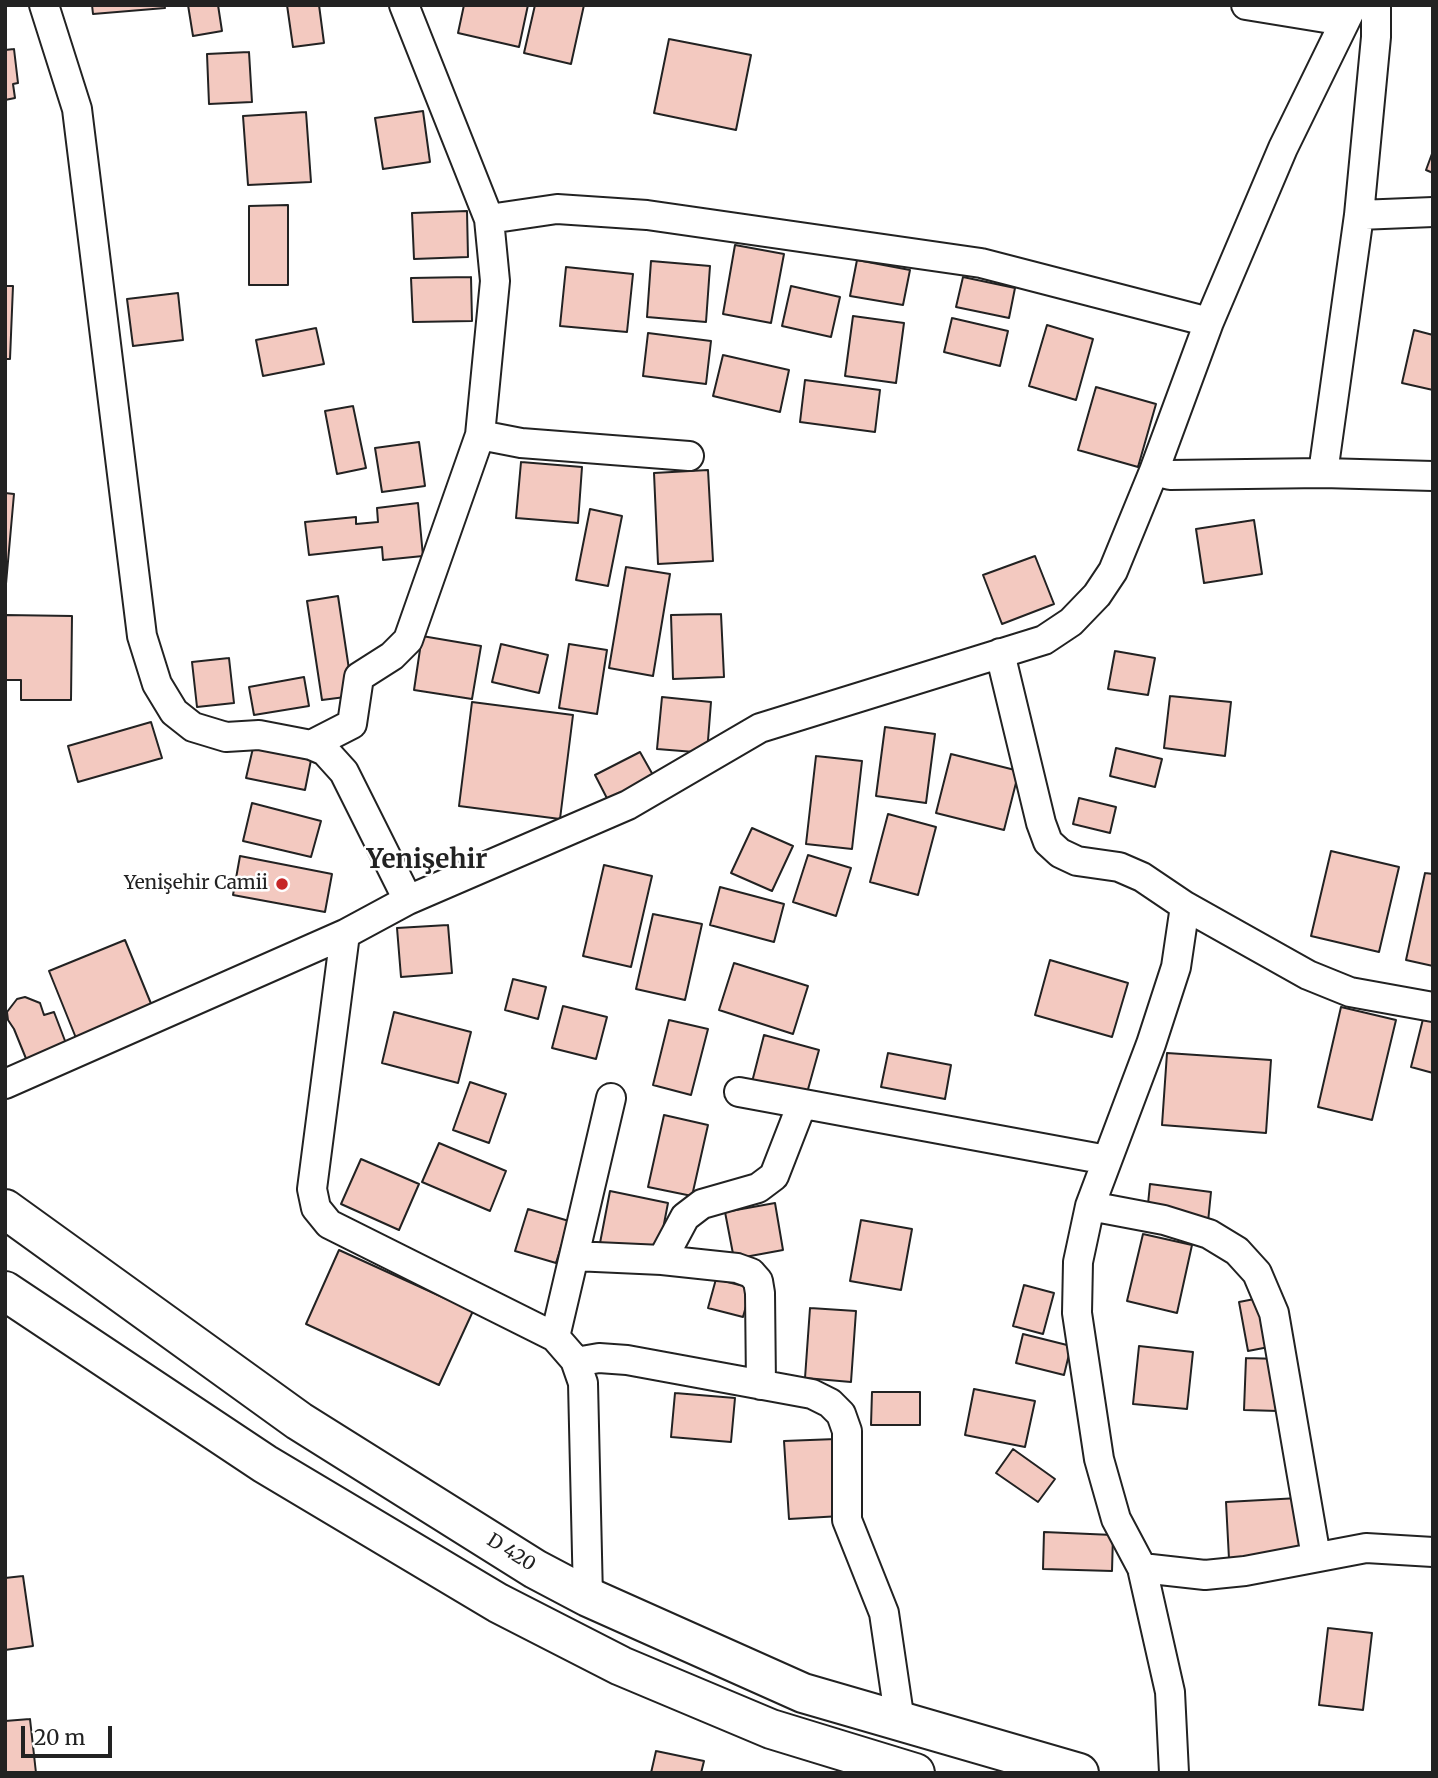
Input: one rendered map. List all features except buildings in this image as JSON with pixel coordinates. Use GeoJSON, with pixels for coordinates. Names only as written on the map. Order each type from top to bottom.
{"type":"FeatureCollection","features":[{"type":"Feature","properties":{"kind":"highway","name":"D 420"},"geometry":{"type":"LineString","coordinates":[[5,1209],[299,1421],[535,1569],[588,1597],[803,1693],[1079,1773]]}},
{"type":"Feature","properties":{"kind":"highway"},"geometry":{"type":"LineString","coordinates":[[5,1291],[265,1464],[498,1603],[621,1666],[771,1729],[915,1773]]}},
{"type":"Feature","properties":{"kind":"street"},"geometry":{"type":"LineString","coordinates":[[44,5],[77,109],[142,636],[157,684],[174,712],[193,727],[226,737],[258,736],[325,751],[344,772],[408,900]]}},
{"type":"Feature","properties":{"kind":"street"},"geometry":{"type":"LineString","coordinates":[[311,746],[352,724],[359,677],[391,656],[408,640],[480,435],[495,281],[489,219],[404,5]]}},
{"type":"Feature","properties":{"kind":"street"},"geometry":{"type":"LineString","coordinates":[[5,1084],[345,934],[408,900],[628,806],[761,728],[1044,640],[1071,622],[1097,596],[1113,571],[1154,471],[1209,322],[1283,148],[1349,13],[1246,5]]}},
{"type":"Feature","properties":{"kind":"street"},"geometry":{"type":"LineString","coordinates":[[1323,473],[1359,215],[1376,37],[1376,5]]}},
{"type":"Feature","properties":{"kind":"street"},"geometry":{"type":"LineString","coordinates":[[489,219],[557,209],[647,215],[981,263],[1209,322]]}},
{"type":"Feature","properties":{"kind":"street"},"geometry":{"type":"LineString","coordinates":[[1359,215],[1433,212]]}},
{"type":"Feature","properties":{"kind":"street"},"geometry":{"type":"LineString","coordinates":[[480,435],[521,443],[689,456]]}},
{"type":"Feature","properties":{"kind":"street"},"geometry":{"type":"LineString","coordinates":[[1154,471],[1170,475],[1323,473],[1433,476]]}},
{"type":"Feature","properties":{"kind":"street"},"geometry":{"type":"LineString","coordinates":[[1000,653],[1041,823],[1048,842],[1059,853],[1077,861],[1119,866],[1142,877],[1185,906],[1308,975],[1350,992],[1433,1007]]}},
{"type":"Feature","properties":{"kind":"street"},"geometry":{"type":"LineString","coordinates":[[1174,1773],[1170,1692],[1142,1568],[1116,1520],[1099,1458],[1077,1313],[1078,1262],[1090,1206],[1151,1044],[1176,967],[1185,906]]}},
{"type":"Feature","properties":{"kind":"street"},"geometry":{"type":"LineString","coordinates":[[345,934],[312,1189],[316,1208],[329,1224],[555,1337],[576,1362],[583,1383],[588,1597]]}},
{"type":"Feature","properties":{"kind":"street"},"geometry":{"type":"LineString","coordinates":[[739,1092],[1107,1160]]}},
{"type":"Feature","properties":{"kind":"street"},"geometry":{"type":"LineString","coordinates":[[555,1337],[611,1098]]}},
{"type":"Feature","properties":{"kind":"street"},"geometry":{"type":"LineString","coordinates":[[662,1260],[685,1217],[702,1204],[758,1188],[774,1176],[802,1104]]}},
{"type":"Feature","properties":{"kind":"street"},"geometry":{"type":"LineString","coordinates":[[1090,1206],[1164,1220],[1209,1234],[1237,1251],[1257,1273],[1274,1313],[1316,1557]]}},
{"type":"Feature","properties":{"kind":"street"},"geometry":{"type":"LineString","coordinates":[[574,1256],[662,1260],[737,1268],[751,1273],[758,1281],[760,1293],[761,1385]]}},
{"type":"Feature","properties":{"kind":"street"},"geometry":{"type":"LineString","coordinates":[[576,1362],[599,1358],[627,1360],[812,1394],[830,1403],[841,1413],[847,1431],[847,1520],[884,1613],[900,1721]]}},
{"type":"Feature","properties":{"kind":"street"},"geometry":{"type":"LineString","coordinates":[[1142,1568],[1206,1575],[1245,1571],[1366,1548],[1433,1552]]}},
{"type":"Feature","properties":{"kind":"place","name":"Yenişehir Camii"},"geometry":{"type":"Point","coordinates":[282,884]}},
{"type":"Feature","properties":{"kind":"district","name":"Yenişehir"},"geometry":{"type":"Point","coordinates":[427,861]}}]}
